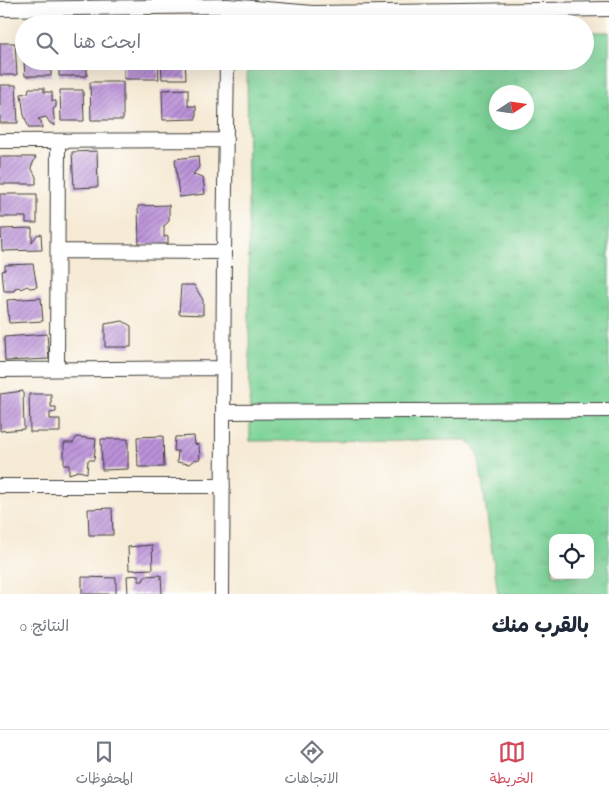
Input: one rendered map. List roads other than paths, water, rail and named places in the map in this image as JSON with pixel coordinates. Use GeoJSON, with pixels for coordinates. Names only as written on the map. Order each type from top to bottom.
{"type":"FeatureCollection","features":[{"type":"Feature","properties":{"kind":"street"},"geometry":{"type":"LineString","coordinates":[[0,9],[228,6],[313,13],[601,6]]}},
{"type":"Feature","properties":{"kind":"street"},"geometry":{"type":"LineString","coordinates":[[228,6],[228,15]]}},
{"type":"Feature","properties":{"kind":"street"},"geometry":{"type":"LineString","coordinates":[[222,594],[227,70]]}},
{"type":"Feature","properties":{"kind":"street"},"geometry":{"type":"LineString","coordinates":[[0,141],[225,140]]}},
{"type":"Feature","properties":{"kind":"street"},"geometry":{"type":"LineString","coordinates":[[57,369],[58,141]]}},
{"type":"Feature","properties":{"kind":"street"},"geometry":{"type":"LineString","coordinates":[[58,251],[224,252]]}},
{"type":"Feature","properties":{"kind":"street"},"geometry":{"type":"LineString","coordinates":[[0,370],[223,368]]}},
{"type":"Feature","properties":{"kind":"street"},"geometry":{"type":"LineString","coordinates":[[223,412],[609,410]]}},
{"type":"Feature","properties":{"kind":"street"},"geometry":{"type":"LineString","coordinates":[[0,486],[223,486]]}}]}
